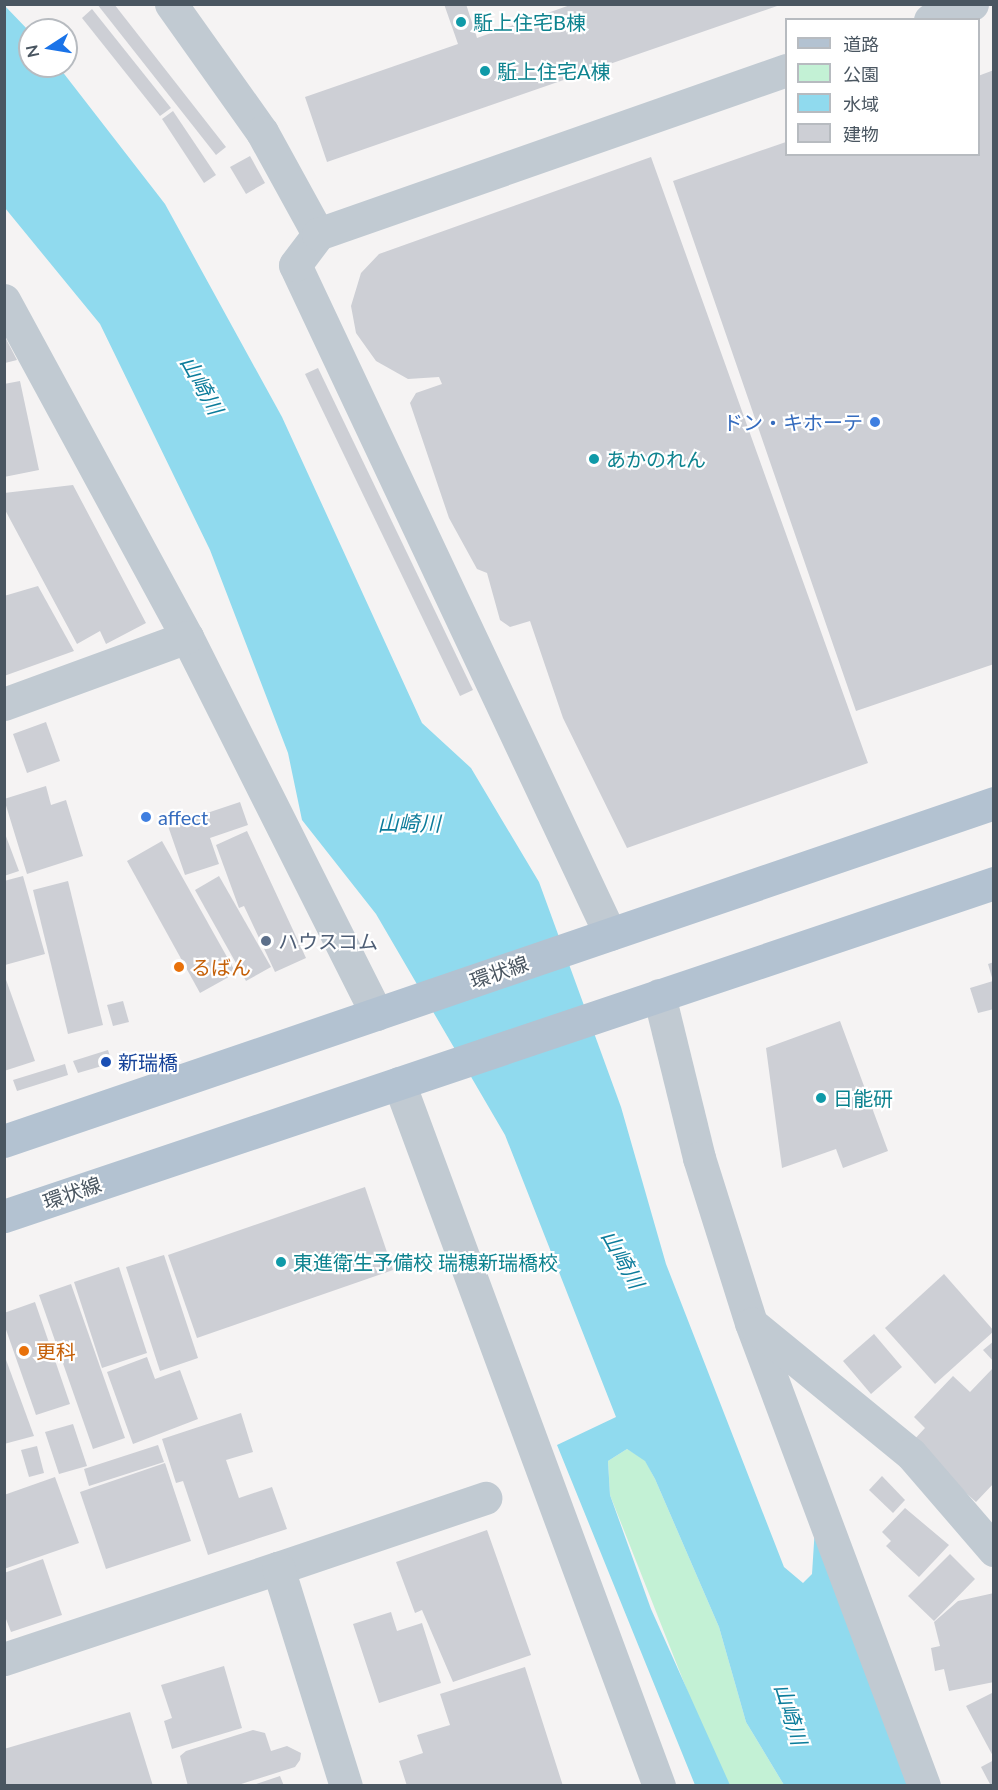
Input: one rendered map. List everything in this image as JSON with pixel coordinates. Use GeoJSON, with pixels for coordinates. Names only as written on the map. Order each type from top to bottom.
{"type":"FeatureCollection","features":[{"type":"Feature","properties":{"kind":"main road","name":"環状線"},"geometry":{"type":"LineString","coordinates":[[4,1141],[993,803]]}},
{"type":"Feature","properties":{"kind":"main road","name":"環状線"},"geometry":{"type":"LineString","coordinates":[[4,1216],[993,883]]}},
{"type":"Feature","properties":{"kind":"street"},"geometry":{"type":"LineString","coordinates":[[171,4],[262,132],[318,234]]}},
{"type":"Feature","properties":{"kind":"street"},"geometry":{"type":"LineString","coordinates":[[935,18],[972,4]]}},
{"type":"Feature","properties":{"kind":"street"},"geometry":{"type":"LineString","coordinates":[[610,934],[295,265],[318,234],[785,70]]}},
{"type":"Feature","properties":{"kind":"street"},"geometry":{"type":"LineString","coordinates":[[4,300],[388,1010]]}},
{"type":"Feature","properties":{"kind":"street"},"geometry":{"type":"LineString","coordinates":[[4,704],[186,637]]}},
{"type":"Feature","properties":{"kind":"street"},"geometry":{"type":"LineString","coordinates":[[659,995],[699,1158],[751,1323],[924,1785]]}},
{"type":"Feature","properties":{"kind":"street"},"geometry":{"type":"LineString","coordinates":[[408,1080],[658,1785]]}},
{"type":"Feature","properties":{"kind":"street"},"geometry":{"type":"LineString","coordinates":[[751,1323],[910,1454],[993,1550]]}},
{"type":"Feature","properties":{"kind":"street"},"geometry":{"type":"LineString","coordinates":[[4,1659],[485,1498]]}},
{"type":"Feature","properties":{"kind":"street"},"geometry":{"type":"LineString","coordinates":[[279,1568],[346,1785]]}},
{"type":"Feature","properties":{"kind":"green space"},"geometry":{"type":"Polygon","coordinates":[[[627,1449],[645,1460],[655,1479],[719,1627],[746,1722],[784,1785],[730,1785],[713,1756],[610,1495],[608,1461],[627,1449]]]}},
{"type":"Feature","properties":{"kind":"water","name":"山崎川"},"geometry":{"type":"Polygon","coordinates":[[[4,5],[18,20],[18,78],[67,78],[165,204],[282,417],[422,723],[471,768],[539,882],[621,1107],[666,1264],[784,1567],[803,1583],[812,1574],[815,1527],[916,1785],[784,1785],[746,1722],[719,1627],[655,1479],[645,1461],[627,1449],[608,1461],[610,1495],[651,1609],[730,1785],[695,1785],[557,1445],[616,1417],[505,1135],[376,914],[302,820],[288,753],[210,550],[100,324],[5,208],[4,5]]]}},
{"type":"Feature","properties":{"kind":"building"},"geometry":{"type":"Polygon","coordinates":[[[97,4],[114,4],[226,147],[216,155],[97,4]]]}},
{"type":"Feature","properties":{"kind":"building","name":"駈上住宅A棟"},"geometry":{"type":"Polygon","coordinates":[[[444,4],[466,4],[477,38],[573,4],[780,5],[327,162],[305,97],[458,44],[444,4]]]}},
{"type":"Feature","properties":{"kind":"building"},"geometry":{"type":"Polygon","coordinates":[[[92,9],[171,108],[160,116],[82,18],[92,9]]]}},
{"type":"Feature","properties":{"kind":"building","name":"ドン・キホーテ"},"geometry":{"type":"Polygon","coordinates":[[[994,70],[994,664],[856,711],[673,181],[785,142],[785,156],[980,156],[980,75],[994,70]]]}},
{"type":"Feature","properties":{"kind":"building"},"geometry":{"type":"Polygon","coordinates":[[[173,111],[216,175],[204,183],[162,119],[173,111]]]}},
{"type":"Feature","properties":{"kind":"building"},"geometry":{"type":"Polygon","coordinates":[[[250,156],[265,183],[246,194],[230,167],[250,156]]]}},
{"type":"Feature","properties":{"kind":"building","name":"あかのれん"},"geometry":{"type":"Polygon","coordinates":[[[651,157],[868,763],[627,848],[563,718],[530,621],[510,627],[500,620],[487,573],[477,569],[449,518],[410,403],[416,393],[442,384],[439,377],[408,379],[376,361],[356,333],[351,306],[361,273],[379,254],[651,157]]]}},
{"type":"Feature","properties":{"kind":"building"},"geometry":{"type":"Polygon","coordinates":[[[5,337],[17,360],[5,363],[5,337]]]}},
{"type":"Feature","properties":{"kind":"building"},"geometry":{"type":"Polygon","coordinates":[[[318,368],[473,690],[460,696],[305,374],[318,368]]]}},
{"type":"Feature","properties":{"kind":"building"},"geometry":{"type":"Polygon","coordinates":[[[20,381],[39,470],[4,477],[4,384],[20,381]]]}},
{"type":"Feature","properties":{"kind":"building"},"geometry":{"type":"Polygon","coordinates":[[[73,485],[146,623],[106,644],[100,631],[77,644],[4,508],[4,493],[73,485]]]}},
{"type":"Feature","properties":{"kind":"building"},"geometry":{"type":"Polygon","coordinates":[[[38,586],[74,651],[4,676],[4,596],[38,586]]]}},
{"type":"Feature","properties":{"kind":"building"},"geometry":{"type":"Polygon","coordinates":[[[46,722],[60,761],[27,773],[13,734],[46,722]]]}},
{"type":"Feature","properties":{"kind":"building"},"geometry":{"type":"Polygon","coordinates":[[[46,786],[51,805],[66,800],[83,856],[27,874],[4,799],[46,786]]]}},
{"type":"Feature","properties":{"kind":"building"},"geometry":{"type":"Polygon","coordinates":[[[240,802],[248,825],[210,838],[219,864],[185,875],[168,826],[240,802]]]}},
{"type":"Feature","properties":{"kind":"building"},"geometry":{"type":"Polygon","coordinates":[[[4,831],[19,871],[4,876],[4,831]]]}},
{"type":"Feature","properties":{"kind":"building"},"geometry":{"type":"Polygon","coordinates":[[[247,831],[306,958],[275,972],[244,906],[239,908],[216,845],[247,831]]]}},
{"type":"Feature","properties":{"kind":"building"},"geometry":{"type":"Polygon","coordinates":[[[162,841],[236,973],[200,993],[127,861],[162,841]]]}},
{"type":"Feature","properties":{"kind":"building"},"geometry":{"type":"Polygon","coordinates":[[[23,876],[45,954],[5,965],[4,881],[23,876]]]}},
{"type":"Feature","properties":{"kind":"building"},"geometry":{"type":"Polygon","coordinates":[[[219,876],[271,967],[246,981],[195,890],[219,876]]]}},
{"type":"Feature","properties":{"kind":"building"},"geometry":{"type":"Polygon","coordinates":[[[68,881],[103,1025],[68,1034],[33,890],[68,881]]]}},
{"type":"Feature","properties":{"kind":"building"},"geometry":{"type":"Polygon","coordinates":[[[994,962],[994,1009],[978,1013],[970,988],[993,981],[988,964],[994,962]]]}},
{"type":"Feature","properties":{"kind":"building"},"geometry":{"type":"Polygon","coordinates":[[[4,974],[35,1061],[4,1071],[4,974]]]}},
{"type":"Feature","properties":{"kind":"building"},"geometry":{"type":"Polygon","coordinates":[[[123,1001],[129,1022],[113,1026],[107,1005],[123,1001]]]}},
{"type":"Feature","properties":{"kind":"building","name":"日能研"},"geometry":{"type":"Polygon","coordinates":[[[840,1021],[888,1151],[843,1168],[836,1149],[782,1168],[766,1048],[840,1021]]]}},
{"type":"Feature","properties":{"kind":"building"},"geometry":{"type":"Polygon","coordinates":[[[108,1050],[112,1063],[78,1073],[73,1061],[108,1050]]]}},
{"type":"Feature","properties":{"kind":"building"},"geometry":{"type":"Polygon","coordinates":[[[65,1064],[68,1075],[17,1091],[13,1080],[65,1064]]]}},
{"type":"Feature","properties":{"kind":"building","name":"東進衛生予備校 瑞穂新瑞橋校"},"geometry":{"type":"Polygon","coordinates":[[[365,1187],[393,1270],[197,1338],[168,1255],[365,1187]]]}},
{"type":"Feature","properties":{"kind":"building"},"geometry":{"type":"Polygon","coordinates":[[[164,1255],[198,1358],[160,1371],[126,1267],[164,1255]]]}},
{"type":"Feature","properties":{"kind":"building"},"geometry":{"type":"Polygon","coordinates":[[[119,1267],[147,1353],[102,1368],[74,1282],[119,1267]]]}},
{"type":"Feature","properties":{"kind":"building"},"geometry":{"type":"Polygon","coordinates":[[[944,1274],[994,1331],[935,1384],[885,1328],[944,1274]]]}},
{"type":"Feature","properties":{"kind":"building"},"geometry":{"type":"Polygon","coordinates":[[[71,1284],[125,1438],[93,1449],[39,1295],[71,1284]]]}},
{"type":"Feature","properties":{"kind":"building"},"geometry":{"type":"Polygon","coordinates":[[[35,1302],[70,1404],[36,1415],[4,1324],[4,1313],[35,1302]]]}},
{"type":"Feature","properties":{"kind":"building"},"geometry":{"type":"Polygon","coordinates":[[[874,1334],[902,1367],[871,1394],[843,1361],[874,1334]]]}},
{"type":"Feature","properties":{"kind":"building"},"geometry":{"type":"Polygon","coordinates":[[[994,1341],[994,1362],[983,1350],[994,1341]]]}},
{"type":"Feature","properties":{"kind":"building"},"geometry":{"type":"Polygon","coordinates":[[[147,1357],[155,1379],[180,1370],[198,1419],[133,1444],[107,1372],[147,1357]]]}},
{"type":"Feature","properties":{"kind":"building"},"geometry":{"type":"Polygon","coordinates":[[[4,1358],[34,1436],[4,1444],[4,1358]]]}},
{"type":"Feature","properties":{"kind":"building"},"geometry":{"type":"Polygon","coordinates":[[[994,1367],[994,1483],[976,1502],[911,1443],[925,1428],[914,1417],[953,1376],[970,1392],[994,1367]]]}},
{"type":"Feature","properties":{"kind":"building"},"geometry":{"type":"Polygon","coordinates":[[[241,1413],[253,1452],[226,1460],[239,1498],[272,1487],[287,1529],[208,1555],[183,1481],[176,1483],[162,1439],[241,1413]]]}},
{"type":"Feature","properties":{"kind":"building"},"geometry":{"type":"Polygon","coordinates":[[[73,1424],[87,1466],[59,1474],[45,1432],[73,1424]]]}},
{"type":"Feature","properties":{"kind":"building"},"geometry":{"type":"Polygon","coordinates":[[[158,1445],[164,1462],[89,1486],[84,1469],[158,1445]]]}},
{"type":"Feature","properties":{"kind":"building"},"geometry":{"type":"Polygon","coordinates":[[[37,1446],[44,1473],[29,1477],[21,1450],[37,1446]]]}},
{"type":"Feature","properties":{"kind":"building"},"geometry":{"type":"Polygon","coordinates":[[[165,1463],[191,1541],[106,1569],[80,1492],[165,1463]]]}},
{"type":"Feature","properties":{"kind":"building"},"geometry":{"type":"Polygon","coordinates":[[[882,1476],[905,1500],[893,1513],[869,1490],[882,1476]]]}},
{"type":"Feature","properties":{"kind":"building"},"geometry":{"type":"Polygon","coordinates":[[[55,1477],[79,1543],[4,1569],[4,1495],[55,1477]]]}},
{"type":"Feature","properties":{"kind":"building"},"geometry":{"type":"Polygon","coordinates":[[[905,1508],[949,1545],[919,1577],[886,1546],[891,1541],[882,1532],[905,1508]]]}},
{"type":"Feature","properties":{"kind":"building"},"geometry":{"type":"Polygon","coordinates":[[[487,1530],[531,1655],[453,1682],[422,1610],[415,1613],[396,1562],[487,1530]]]}},
{"type":"Feature","properties":{"kind":"building"},"geometry":{"type":"Polygon","coordinates":[[[950,1554],[975,1579],[934,1621],[908,1596],[950,1554]]]}},
{"type":"Feature","properties":{"kind":"building"},"geometry":{"type":"Polygon","coordinates":[[[43,1559],[62,1615],[11,1632],[4,1614],[4,1573],[43,1559]]]}},
{"type":"Feature","properties":{"kind":"building"},"geometry":{"type":"Polygon","coordinates":[[[994,1593],[994,1682],[949,1691],[944,1669],[935,1671],[931,1648],[940,1646],[934,1622],[958,1601],[994,1593]]]}},
{"type":"Feature","properties":{"kind":"building"},"geometry":{"type":"Polygon","coordinates":[[[391,1612],[397,1631],[422,1623],[441,1683],[379,1703],[353,1624],[391,1612]]]}},
{"type":"Feature","properties":{"kind":"building"},"geometry":{"type":"Polygon","coordinates":[[[224,1666],[242,1728],[172,1749],[164,1721],[172,1718],[161,1685],[224,1666]]]}},
{"type":"Feature","properties":{"kind":"building"},"geometry":{"type":"Polygon","coordinates":[[[525,1667],[563,1786],[407,1786],[399,1761],[423,1753],[417,1735],[450,1725],[440,1694],[525,1667]]]}},
{"type":"Feature","properties":{"kind":"building"},"geometry":{"type":"Polygon","coordinates":[[[994,1692],[994,1758],[966,1706],[994,1692]]]}},
{"type":"Feature","properties":{"kind":"building"},"geometry":{"type":"Polygon","coordinates":[[[130,1712],[153,1786],[4,1786],[4,1749],[130,1712]]]}},
{"type":"Feature","properties":{"kind":"building"},"geometry":{"type":"Polygon","coordinates":[[[253,1730],[265,1733],[271,1751],[287,1746],[301,1753],[300,1760],[295,1767],[235,1786],[188,1786],[180,1756],[186,1751],[253,1730]]]}},
{"type":"Feature","properties":{"kind":"building"},"geometry":{"type":"Polygon","coordinates":[[[994,1760],[994,1786],[991,1786],[981,1767],[994,1760]]]}},
{"type":"Feature","properties":{"kind":"building"},"geometry":{"type":"Polygon","coordinates":[[[280,1776],[284,1786],[253,1786],[253,1785],[280,1776]]]}},
{"type":"Feature","properties":{"kind":"place","name":"駈上住宅B棟"},"geometry":{"type":"Point","coordinates":[461,22]}},
{"type":"Feature","properties":{"kind":"place","name":"駈上住宅A棟"},"geometry":{"type":"Point","coordinates":[485,71]}},
{"type":"Feature","properties":{"kind":"place","name":"ドン・キホーテ"},"geometry":{"type":"Point","coordinates":[875,422]}},
{"type":"Feature","properties":{"kind":"place","name":"あかのれん"},"geometry":{"type":"Point","coordinates":[594,459]}},
{"type":"Feature","properties":{"kind":"place","name":"affect"},"geometry":{"type":"Point","coordinates":[146,817]}},
{"type":"Feature","properties":{"kind":"place","name":"ハウスコム"},"geometry":{"type":"Point","coordinates":[266,941]}},
{"type":"Feature","properties":{"kind":"place","name":"るばん"},"geometry":{"type":"Point","coordinates":[179,967]}},
{"type":"Feature","properties":{"kind":"place","name":"新瑞橋"},"geometry":{"type":"Point","coordinates":[106,1062]}},
{"type":"Feature","properties":{"kind":"place","name":"日能研"},"geometry":{"type":"Point","coordinates":[821,1098]}},
{"type":"Feature","properties":{"kind":"place","name":"東進衛生予備校 瑞穂新瑞橋校"},"geometry":{"type":"Point","coordinates":[281,1262]}},
{"type":"Feature","properties":{"kind":"place","name":"更科"},"geometry":{"type":"Point","coordinates":[24,1351]}}]}
